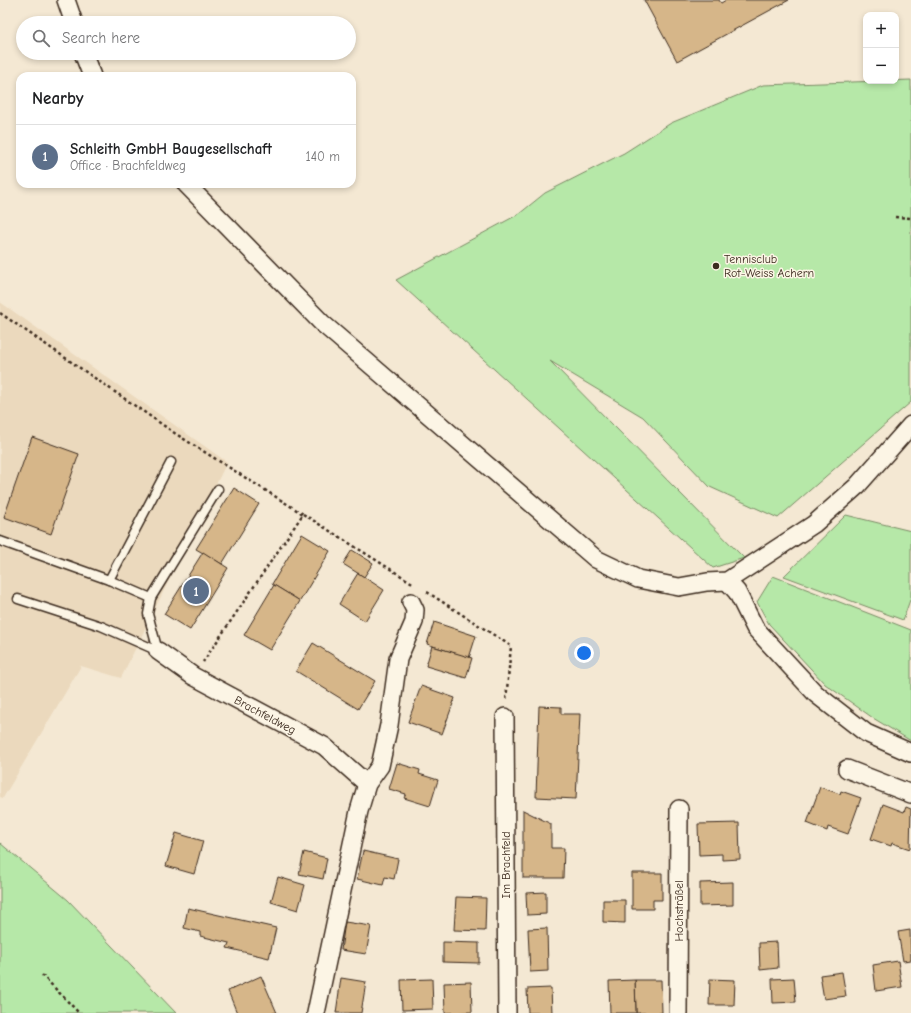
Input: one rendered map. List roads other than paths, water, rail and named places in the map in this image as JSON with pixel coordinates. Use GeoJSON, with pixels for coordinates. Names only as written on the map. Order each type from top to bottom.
{"type":"FeatureCollection","features":[{"type":"Feature","properties":{"kind":"street"},"geometry":{"type":"LineString","coordinates":[[66,0],[72,16]]}},
{"type":"Feature","properties":{"kind":"street"},"geometry":{"type":"LineString","coordinates":[[86,60],[90,72]]}},
{"type":"Feature","properties":{"kind":"street"},"geometry":{"type":"LineString","coordinates":[[190,188],[322,323],[596,559],[638,580],[679,587],[707,582],[727,581],[814,524],[856,486],[911,425]]}},
{"type":"Feature","properties":{"kind":"street"},"geometry":{"type":"LineString","coordinates":[[727,581],[737,592],[755,628],[816,694],[866,733],[911,753]]}},
{"type":"Feature","properties":{"kind":"street"},"geometry":{"type":"LineString","coordinates":[[316,1013],[367,784],[380,766],[389,725],[398,659],[414,622],[416,610],[411,602]]}},
{"type":"Feature","properties":{"kind":"street","name":"Brachfeldweg"},"geometry":{"type":"LineString","coordinates":[[158,651],[193,676],[324,746],[367,784]]}},
{"type":"Feature","properties":{"kind":"street","name":"Im Brachfeld"},"geometry":{"type":"LineString","coordinates":[[505,717],[507,1013]]}},
{"type":"Feature","properties":{"kind":"street"},"geometry":{"type":"LineString","coordinates":[[847,769],[911,794]]}},
{"type":"Feature","properties":{"kind":"street","name":"Hochsträßel"},"geometry":{"type":"LineString","coordinates":[[678,1013],[679,809]]}},
{"type":"Feature","properties":{"kind":"lane"},"geometry":{"type":"LineString","coordinates":[[108,580],[171,462]]}},
{"type":"Feature","properties":{"kind":"lane"},"geometry":{"type":"LineString","coordinates":[[158,651],[148,614],[151,598],[218,489]]}},
{"type":"Feature","properties":{"kind":"lane"},"geometry":{"type":"LineString","coordinates":[[0,541],[108,580],[151,598]]}},
{"type":"Feature","properties":{"kind":"lane"},"geometry":{"type":"LineString","coordinates":[[18,599],[101,626],[158,651]]}},
{"type":"Feature","properties":{"kind":"place","name":"Tennisclub Rot-Weiss Achern"},"geometry":{"type":"Point","coordinates":[716,266]}},
{"type":"Feature","properties":{"kind":"place","name":"Schleith GmbH Baugesellschaft"},"geometry":{"type":"Point","coordinates":[196,591]}}]}
